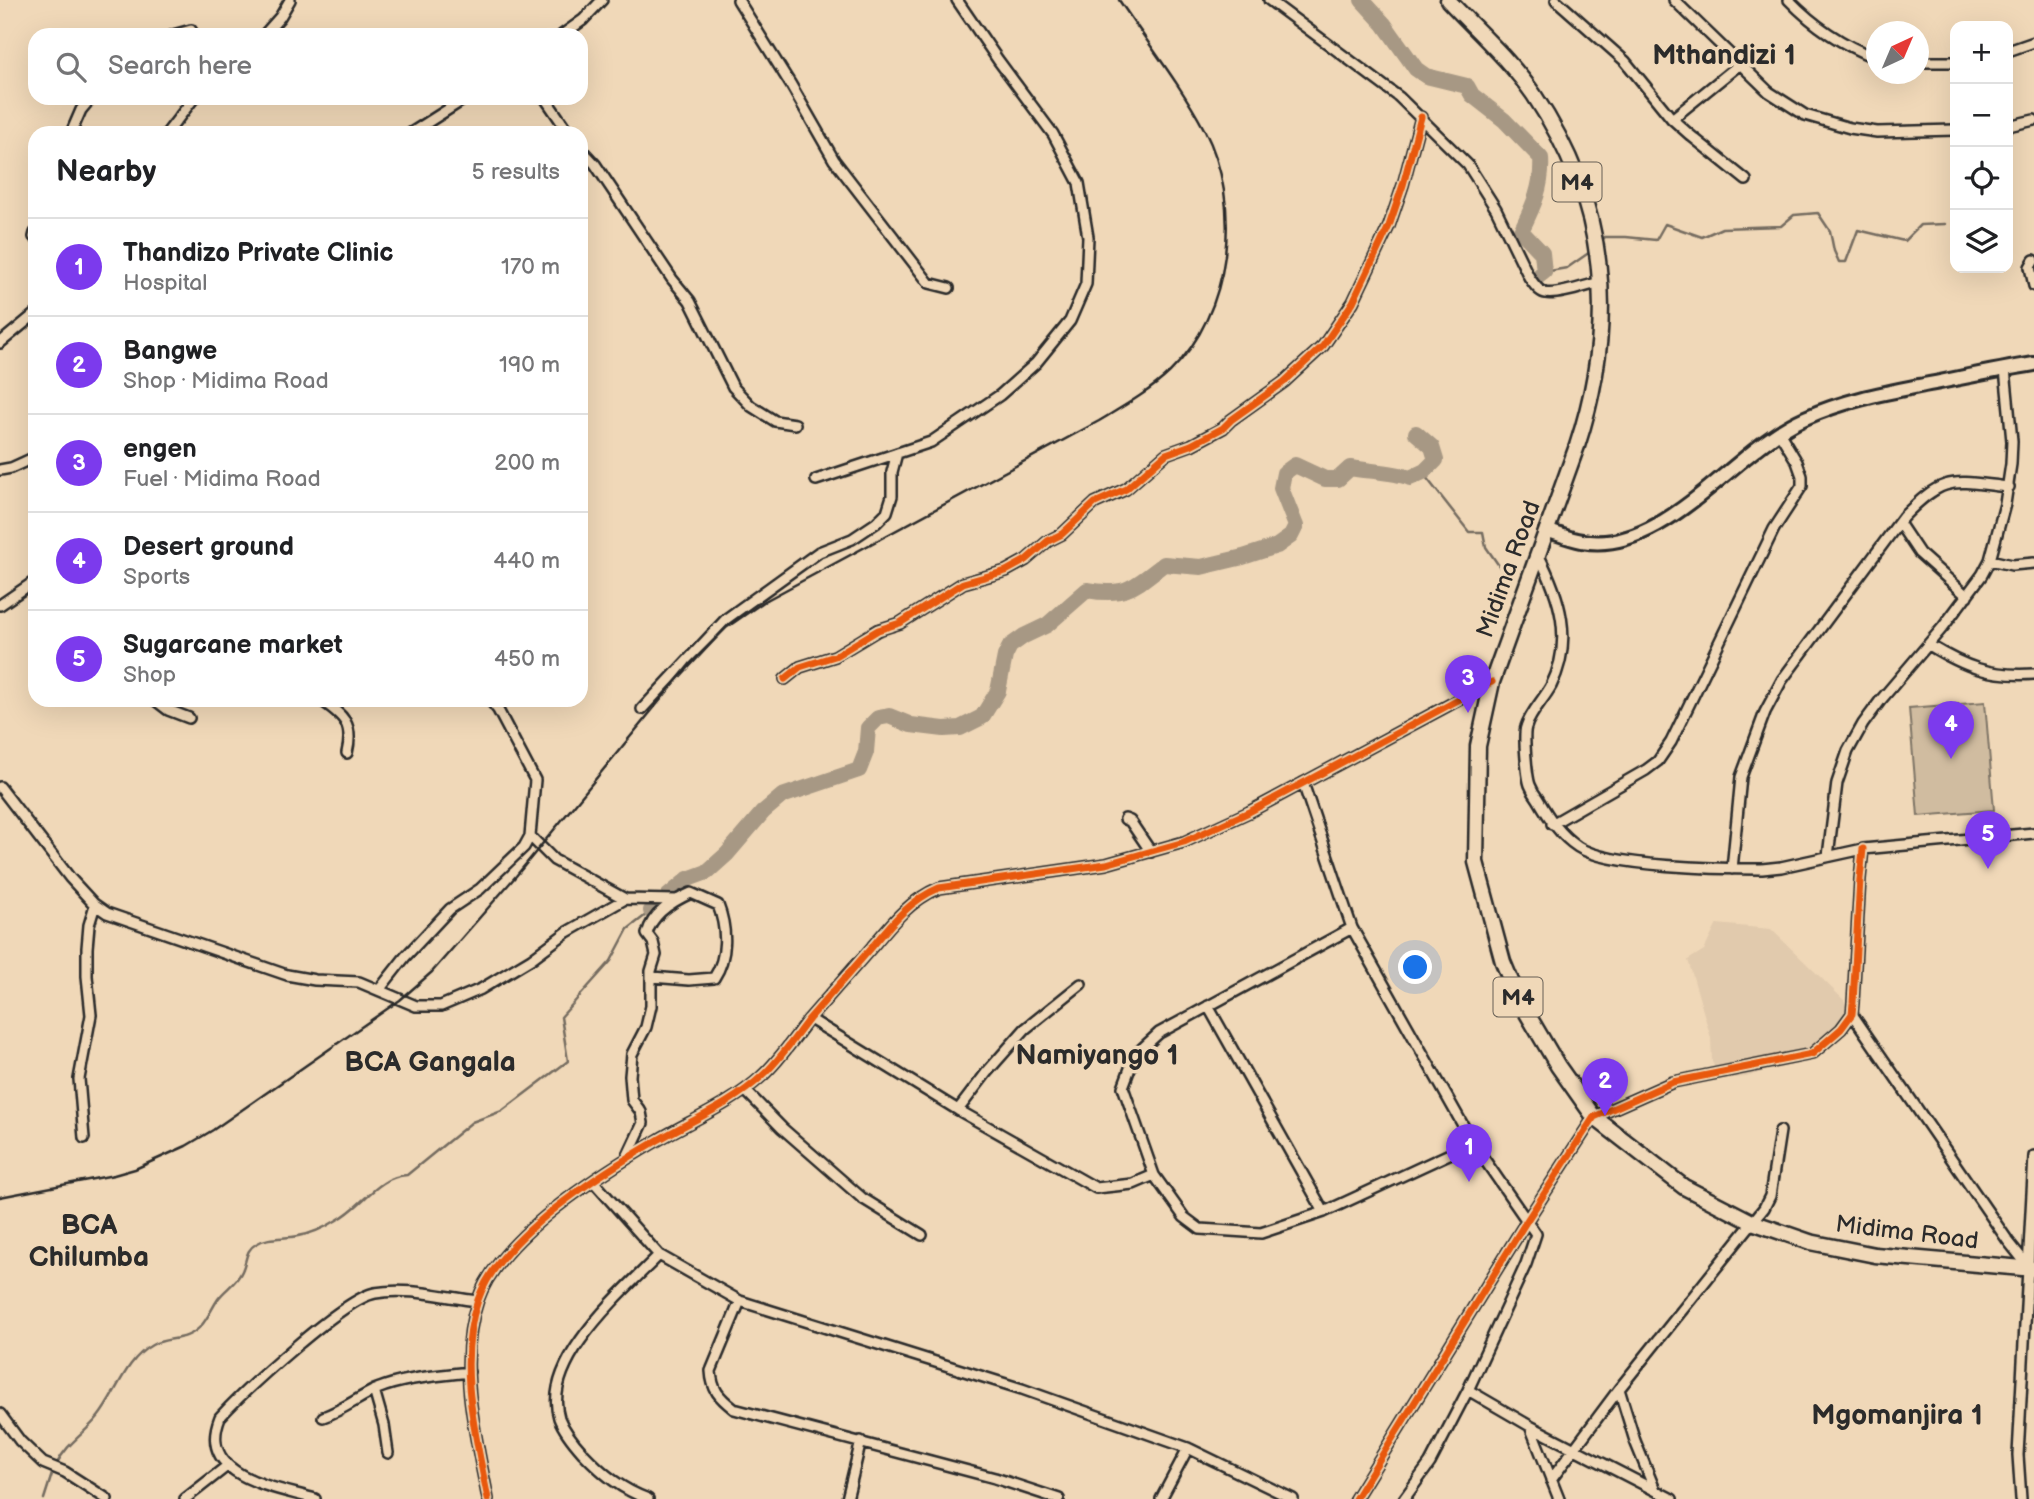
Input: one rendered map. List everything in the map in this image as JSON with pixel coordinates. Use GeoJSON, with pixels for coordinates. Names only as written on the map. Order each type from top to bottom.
{"type":"FeatureCollection","features":[{"type":"Feature","properties":{"kind":"main road","name":"Midima Road"},"geometry":{"type":"LineString","coordinates":[[1448,0],[1513,68],[1534,94],[1552,125],[1584,197],[1598,252],[1601,282],[1601,338],[1596,375],[1582,430],[1492,682],[1478,746],[1476,862],[1503,962],[1518,998],[1558,1066],[1594,1117],[1684,1186],[1752,1222],[1810,1242],[1875,1255],[2030,1268]]}},
{"type":"Feature","properties":{"kind":"street"},"geometry":{"type":"LineString","coordinates":[[269,28],[290,0]]}},
{"type":"Feature","properties":{"kind":"street"},"geometry":{"type":"LineString","coordinates":[[572,28],[602,0]]}},
{"type":"Feature","properties":{"kind":"street"},"geometry":{"type":"LineString","coordinates":[[738,0],[834,160],[929,283],[949,288]]}},
{"type":"Feature","properties":{"kind":"street"},"geometry":{"type":"LineString","coordinates":[[816,480],[931,442],[1000,395],[1036,363],[1070,321],[1086,285],[1087,237],[1079,183],[1053,134],[957,0]]}},
{"type":"Feature","properties":{"kind":"street"},"geometry":{"type":"LineString","coordinates":[[1269,0],[1374,77],[1421,117],[1468,165],[1484,188],[1536,287],[1545,293],[1555,293],[1601,282]]}},
{"type":"Feature","properties":{"kind":"street"},"geometry":{"type":"LineString","coordinates":[[1556,0],[1625,61],[1672,119],[1746,180]]}},
{"type":"Feature","properties":{"kind":"street"},"geometry":{"type":"LineString","coordinates":[[1674,0],[1769,92],[1787,106],[1805,115],[1877,132],[1950,130]]}},
{"type":"Feature","properties":{"kind":"street"},"geometry":{"type":"LineString","coordinates":[[1789,0],[1830,36],[1866,54]]}},
{"type":"Feature","properties":{"kind":"street"},"geometry":{"type":"LineString","coordinates":[[2013,49],[2034,43]]}},
{"type":"Feature","properties":{"kind":"street"},"geometry":{"type":"LineString","coordinates":[[1929,62],[1950,62]]}},
{"type":"Feature","properties":{"kind":"street"},"geometry":{"type":"LineString","coordinates":[[1672,119],[1740,64]]}},
{"type":"Feature","properties":{"kind":"street"},"geometry":{"type":"LineString","coordinates":[[74,126],[85,105]]}},
{"type":"Feature","properties":{"kind":"street"},"geometry":{"type":"LineString","coordinates":[[180,114],[181,105]]}},
{"type":"Feature","properties":{"kind":"street"},"geometry":{"type":"LineString","coordinates":[[172,126],[188,105]]}},
{"type":"Feature","properties":{"kind":"street"},"geometry":{"type":"LineString","coordinates":[[422,126],[455,105]]}},
{"type":"Feature","properties":{"kind":"street"},"geometry":{"type":"LineString","coordinates":[[550,105],[564,126]]}},
{"type":"Feature","properties":{"kind":"street"},"geometry":{"type":"LineString","coordinates":[[785,679],[800,667],[835,656],[878,630],[900,623],[962,583],[1006,571],[1026,560],[1048,541],[1062,534],[1096,503],[1126,489],[1166,454],[1191,445],[1223,428],[1284,382],[1323,346],[1353,302],[1389,226],[1403,186],[1421,117]]}},
{"type":"Feature","properties":{"kind":"street"},"geometry":{"type":"LineString","coordinates":[[2013,125],[2034,120]]}},
{"type":"Feature","properties":{"kind":"street"},"geometry":{"type":"LineString","coordinates":[[588,156],[690,301],[733,387],[751,406],[775,421],[795,424]]}},
{"type":"Feature","properties":{"kind":"street"},"geometry":{"type":"LineString","coordinates":[[2034,260],[2031,267],[2034,286]]}},
{"type":"Feature","properties":{"kind":"street"},"geometry":{"type":"LineString","coordinates":[[0,343],[28,320]]}},
{"type":"Feature","properties":{"kind":"street"},"geometry":{"type":"LineString","coordinates":[[1546,530],[1581,541],[1633,538],[1672,515],[1779,432],[1806,417],[1832,407],[1893,391],[2034,364]]}},
{"type":"Feature","properties":{"kind":"street"},"geometry":{"type":"LineString","coordinates":[[1828,856],[1837,783],[1848,751],[1880,701],[1929,645],[1967,596],[1990,560],[2009,487],[2012,441],[2006,369]]}},
{"type":"Feature","properties":{"kind":"street"},"geometry":{"type":"LineString","coordinates":[[1552,824],[1646,770],[1658,761],[1671,741],[1774,529],[1802,486],[1797,462],[1779,432]]}},
{"type":"Feature","properties":{"kind":"street"},"geometry":{"type":"LineString","coordinates":[[642,709],[726,619],[819,552],[852,539],[887,512],[892,496],[892,472],[897,453]]}},
{"type":"Feature","properties":{"kind":"street"},"geometry":{"type":"LineString","coordinates":[[0,470],[28,460]]}},
{"type":"Feature","properties":{"kind":"street"},"geometry":{"type":"LineString","coordinates":[[1732,869],[1741,776],[1765,712],[1782,680],[1899,523],[1923,497],[1946,483],[2009,487]]}},
{"type":"Feature","properties":{"kind":"street"},"geometry":{"type":"LineString","coordinates":[[1899,523],[1919,554],[1967,596]]}},
{"type":"Feature","properties":{"kind":"street"},"geometry":{"type":"LineString","coordinates":[[1538,553],[1555,589],[1563,619],[1559,662],[1552,684],[1525,728],[1529,784],[1552,824],[1580,848],[1615,860],[1732,869],[1781,867],[1863,849],[2034,833]]}},
{"type":"Feature","properties":{"kind":"street"},"geometry":{"type":"LineString","coordinates":[[1990,560],[2012,565],[2034,563]]}},
{"type":"Feature","properties":{"kind":"street"},"geometry":{"type":"LineString","coordinates":[[0,606],[28,586]]}},
{"type":"Feature","properties":{"kind":"street"},"geometry":{"type":"LineString","coordinates":[[1929,645],[1970,668],[1988,673],[2007,676],[2034,674]]}},
{"type":"Feature","properties":{"kind":"street"},"geometry":{"type":"LineString","coordinates":[[488,1499],[473,1421],[469,1372],[470,1340],[477,1301],[488,1278],[526,1234],[550,1212],[624,1161],[744,1090],[767,1071],[904,911],[928,893],[960,884],[1106,864],[1151,852],[1217,828],[1492,682]]}},
{"type":"Feature","properties":{"kind":"street"},"geometry":{"type":"LineString","coordinates":[[164,707],[189,718]]}},
{"type":"Feature","properties":{"kind":"street"},"geometry":{"type":"LineString","coordinates":[[329,707],[345,720],[349,730],[346,753]]}},
{"type":"Feature","properties":{"kind":"street"},"geometry":{"type":"LineString","coordinates":[[379,989],[450,909],[480,889],[524,848],[530,836],[535,780],[496,707]]}},
{"type":"Feature","properties":{"kind":"street"},"geometry":{"type":"LineString","coordinates":[[1303,783],[1352,928],[1473,1143],[1536,1234],[1526,1264],[1468,1390],[1430,1463],[1404,1499]]}},
{"type":"Feature","properties":{"kind":"street"},"geometry":{"type":"LineString","coordinates":[[0,787],[95,905],[117,918],[287,975],[315,980],[359,982],[416,1006],[441,1006],[456,1001],[531,959],[567,932],[625,898]]}},
{"type":"Feature","properties":{"kind":"street"},"geometry":{"type":"LineString","coordinates":[[1125,819],[1130,821],[1151,852]]}},
{"type":"Feature","properties":{"kind":"street"},"geometry":{"type":"LineString","coordinates":[[530,836],[554,860],[625,898],[676,900]]}},
{"type":"Feature","properties":{"kind":"street"},"geometry":{"type":"LineString","coordinates":[[1355,1499],[1594,1117],[1673,1082],[1812,1054],[1841,1029],[1852,1014],[1863,849]]}},
{"type":"Feature","properties":{"kind":"street"},"geometry":{"type":"LineString","coordinates":[[624,1161],[643,1123],[641,1112],[632,1100],[630,1076],[632,1054],[649,1017],[652,977],[656,955],[653,942],[647,934],[650,923],[676,900],[691,893],[718,905],[722,916],[723,961],[714,978],[706,981],[652,977]]}},
{"type":"Feature","properties":{"kind":"street"},"geometry":{"type":"LineString","coordinates":[[85,1138],[79,1077],[90,1015],[87,948],[89,925],[95,905]]}},
{"type":"Feature","properties":{"kind":"street"},"geometry":{"type":"LineString","coordinates":[[1352,928],[1159,1033],[1135,1055],[1123,1087],[1154,1175],[1184,1217],[1200,1229],[1261,1233],[1324,1212],[1473,1143]]}},
{"type":"Feature","properties":{"kind":"street"},"geometry":{"type":"LineString","coordinates":[[958,1110],[1025,1029],[1080,984]]}},
{"type":"Feature","properties":{"kind":"street"},"geometry":{"type":"LineString","coordinates":[[1209,1006],[1324,1212]]}},
{"type":"Feature","properties":{"kind":"street"},"geometry":{"type":"LineString","coordinates":[[1852,1014],[2008,1241],[2030,1268]]}},
{"type":"Feature","properties":{"kind":"street"},"geometry":{"type":"LineString","coordinates":[[810,1019],[958,1110],[1096,1188],[1133,1184],[1154,1175]]}},
{"type":"Feature","properties":{"kind":"street"},"geometry":{"type":"LineString","coordinates":[[744,1090],[773,1121],[862,1198],[922,1235]]}},
{"type":"Feature","properties":{"kind":"street"},"geometry":{"type":"LineString","coordinates":[[1551,1480],[1619,1388],[1764,1208],[1770,1196],[1780,1131]]}},
{"type":"Feature","properties":{"kind":"street"},"geometry":{"type":"LineString","coordinates":[[2021,1499],[2018,1455],[2034,1156]]}},
{"type":"Feature","properties":{"kind":"street"},"geometry":{"type":"LineString","coordinates":[[593,1181],[659,1255],[740,1301],[1022,1389],[1188,1448],[1293,1499]]}},
{"type":"Feature","properties":{"kind":"street"},"geometry":{"type":"LineString","coordinates":[[648,1499],[631,1493],[604,1476],[573,1443],[560,1419],[558,1393],[574,1350],[585,1334],[659,1255]]}},
{"type":"Feature","properties":{"kind":"street"},"geometry":{"type":"LineString","coordinates":[[315,1499],[244,1478],[227,1466],[216,1444],[216,1426],[220,1417],[263,1376],[351,1303],[372,1293],[411,1292],[477,1301]]}},
{"type":"Feature","properties":{"kind":"street"},"geometry":{"type":"LineString","coordinates":[[740,1301],[711,1371],[711,1383],[716,1394],[734,1409],[995,1478],[1059,1499]]}},
{"type":"Feature","properties":{"kind":"street"},"geometry":{"type":"LineString","coordinates":[[323,1417],[374,1390],[405,1380],[469,1372]]}},
{"type":"Feature","properties":{"kind":"street"},"geometry":{"type":"LineString","coordinates":[[1619,1388],[1634,1441],[1655,1490]]}},
{"type":"Feature","properties":{"kind":"street"},"geometry":{"type":"LineString","coordinates":[[374,1390],[384,1425],[388,1453]]}},
{"type":"Feature","properties":{"kind":"street"},"geometry":{"type":"LineString","coordinates":[[1468,1390],[1530,1426],[1576,1447],[1672,1499]]}},
{"type":"Feature","properties":{"kind":"street"},"geometry":{"type":"LineString","coordinates":[[0,1414],[20,1441],[43,1462],[65,1472],[107,1499]]}},
{"type":"Feature","properties":{"kind":"street"},"geometry":{"type":"LineString","coordinates":[[1530,1426],[1559,1499]]}},
{"type":"Feature","properties":{"kind":"street"},"geometry":{"type":"LineString","coordinates":[[847,1499],[861,1441]]}},
{"type":"Feature","properties":{"kind":"street"},"geometry":{"type":"LineString","coordinates":[[1161,1499],[1188,1448]]}},
{"type":"Feature","properties":{"kind":"street"},"geometry":{"type":"LineString","coordinates":[[186,1499],[227,1466]]}},
{"type":"Feature","properties":{"kind":"shaded area"},"geometry":{"type":"Polygon","coordinates":[[[1985,702],[1994,810],[1918,816],[1909,708],[1985,702]]]}},
{"type":"Feature","properties":{"kind":"shaded area"},"geometry":{"type":"Polygon","coordinates":[[[1717,924],[1771,929],[1851,1007],[1837,1036],[1813,1056],[1746,1077],[1721,1079],[1712,1062],[1711,1038],[1688,960],[1704,950],[1717,924]]]}},
{"type":"Feature","properties":{"kind":"waterway"},"geometry":{"type":"LineString","coordinates":[[1362,0],[1384,24],[1416,69],[1426,76],[1467,86],[1472,95],[1504,120],[1541,158],[1539,187],[1521,231],[1542,253],[1544,272],[1535,279]]}},
{"type":"Feature","properties":{"kind":"waterway"},"geometry":{"type":"LineString","coordinates":[[1602,240],[1605,237],[1656,240],[1665,224],[1702,237],[1722,228],[1781,226],[1794,215],[1818,213],[1830,231],[1839,262],[1846,262],[1858,230],[1904,241],[1920,225],[1945,224]]}},
{"type":"Feature","properties":{"kind":"waterway"},"geometry":{"type":"LineString","coordinates":[[1544,272],[1567,268],[1590,252]]}},
{"type":"Feature","properties":{"kind":"waterway"},"geometry":{"type":"LineString","coordinates":[[668,896],[688,879],[707,872],[727,854],[763,812],[782,796],[859,770],[866,752],[868,728],[878,718],[889,716],[911,725],[944,729],[960,728],[982,717],[998,691],[1005,656],[1010,646],[1047,625],[1087,590],[1121,591],[1137,584],[1164,564],[1201,567],[1277,546],[1291,536],[1296,526],[1281,488],[1284,473],[1295,465],[1325,479],[1338,479],[1350,468],[1410,478],[1425,471],[1436,460],[1432,447],[1416,433]]}},
{"type":"Feature","properties":{"kind":"waterway"},"geometry":{"type":"LineString","coordinates":[[1422,472],[1469,532],[1483,532],[1486,547],[1504,573],[1501,585]]}},
{"type":"Feature","properties":{"kind":"waterway"},"geometry":{"type":"LineString","coordinates":[[651,911],[662,901]]}},
{"type":"Feature","properties":{"kind":"waterway"},"geometry":{"type":"LineString","coordinates":[[56,1465],[70,1445],[98,1417],[128,1369],[143,1351],[158,1342],[189,1335],[201,1326],[218,1299],[240,1275],[252,1246],[261,1241],[308,1234],[333,1223],[379,1186],[407,1175],[472,1122],[502,1111],[568,1061],[561,1017],[611,961],[628,929],[651,911]]}},
{"type":"Feature","properties":{"kind":"waterway"},"geometry":{"type":"LineString","coordinates":[[44,1499],[53,1471]]}},
{"type":"Feature","properties":{"kind":"railway"},"geometry":{"type":"LineString","coordinates":[[0,1197],[114,1175],[135,1169],[186,1146],[400,1000],[432,972],[516,876],[690,664],[726,628],[765,601],[1099,421],[1145,392],[1170,372],[1191,347],[1207,319],[1218,289],[1225,256],[1227,223],[1224,190],[1216,159],[1195,112],[1119,0]]}},
{"type":"Feature","properties":{"kind":"cycle path"},"geometry":{"type":"LineString","coordinates":[[785,679],[800,667],[835,656],[878,630],[900,623],[963,583],[1006,571],[1026,560],[1048,541],[1062,534],[1095,503],[1126,489],[1166,454],[1191,445],[1223,428],[1284,382],[1323,346],[1353,302],[1389,226],[1421,117]]}},
{"type":"Feature","properties":{"kind":"cycle path"},"geometry":{"type":"LineString","coordinates":[[488,1499],[474,1425],[468,1374],[472,1324],[478,1300],[490,1276],[507,1253],[530,1230],[582,1188],[635,1153],[725,1103],[762,1076],[886,930],[910,906],[939,888],[1106,864],[1184,842],[1249,812],[1492,682]]}},
{"type":"Feature","properties":{"kind":"cycle path"},"geometry":{"type":"LineString","coordinates":[[1355,1499],[1594,1117],[1673,1082],[1812,1054],[1841,1029],[1852,1014],[1863,849]]}},
{"type":"Feature","properties":{"kind":"place","name":"engen"},"geometry":{"type":"Point","coordinates":[1468,713]}},
{"type":"Feature","properties":{"kind":"place","name":"Desert ground"},"geometry":{"type":"Point","coordinates":[1951,759]}},
{"type":"Feature","properties":{"kind":"place","name":"Sugarcane market"},"geometry":{"type":"Point","coordinates":[1988,869]}},
{"type":"Feature","properties":{"kind":"place","name":"Bangwe"},"geometry":{"type":"Point","coordinates":[1605,1116]}},
{"type":"Feature","properties":{"kind":"place","name":"Thandizo Private Clinic"},"geometry":{"type":"Point","coordinates":[1469,1182]}},
{"type":"Feature","properties":{"kind":"district","name":"Mthandizi 1"},"geometry":{"type":"Point","coordinates":[1724,54]}},
{"type":"Feature","properties":{"kind":"district","name":"Namiyango 1"},"geometry":{"type":"Point","coordinates":[1097,1054]}},
{"type":"Feature","properties":{"kind":"district","name":"BCA Gangala"},"geometry":{"type":"Point","coordinates":[430,1061]}},
{"type":"Feature","properties":{"kind":"district","name":"BCA Chilumba"},"geometry":{"type":"Point","coordinates":[89,1240]}},
{"type":"Feature","properties":{"kind":"district","name":"Mgomanjira 1"},"geometry":{"type":"Point","coordinates":[1897,1414]}}]}
